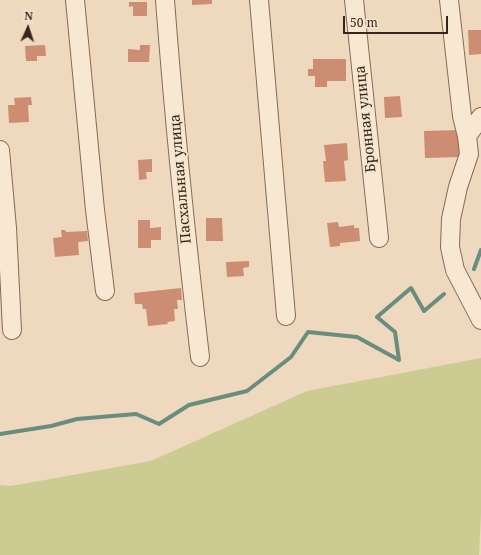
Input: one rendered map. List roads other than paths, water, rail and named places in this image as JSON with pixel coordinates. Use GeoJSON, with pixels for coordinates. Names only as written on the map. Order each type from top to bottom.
{"type":"FeatureCollection","features":[{"type":"Feature","properties":{"kind":"street"},"geometry":{"type":"LineString","coordinates":[[75,0],[95,210],[105,291]]}},
{"type":"Feature","properties":{"kind":"street","name":"Пасхальная улица"},"geometry":{"type":"LineString","coordinates":[[165,0],[186,240],[200,357]]}},
{"type":"Feature","properties":{"kind":"street"},"geometry":{"type":"LineString","coordinates":[[259,0],[286,316]]}},
{"type":"Feature","properties":{"kind":"street","name":"Бронная улица"},"geometry":{"type":"LineString","coordinates":[[354,0],[379,238]]}},
{"type":"Feature","properties":{"kind":"street"},"geometry":{"type":"LineString","coordinates":[[449,0],[462,116],[467,136],[475,155],[458,187],[451,219],[450,247],[455,270],[481,321]]}},
{"type":"Feature","properties":{"kind":"street"},"geometry":{"type":"LineString","coordinates":[[467,136],[481,117]]}},
{"type":"Feature","properties":{"kind":"street"},"geometry":{"type":"LineString","coordinates":[[0,150],[7,228],[12,330]]}},
{"type":"Feature","properties":{"kind":"waterway"},"geometry":{"type":"LineString","coordinates":[[474,269],[481,250]]}},
{"type":"Feature","properties":{"kind":"waterway"},"geometry":{"type":"LineString","coordinates":[[0,434],[51,426],[77,419],[136,414],[159,424],[189,405],[247,391],[291,357],[308,332],[357,337],[399,360],[395,332],[377,317],[411,288],[424,311],[444,294]]}}]}
